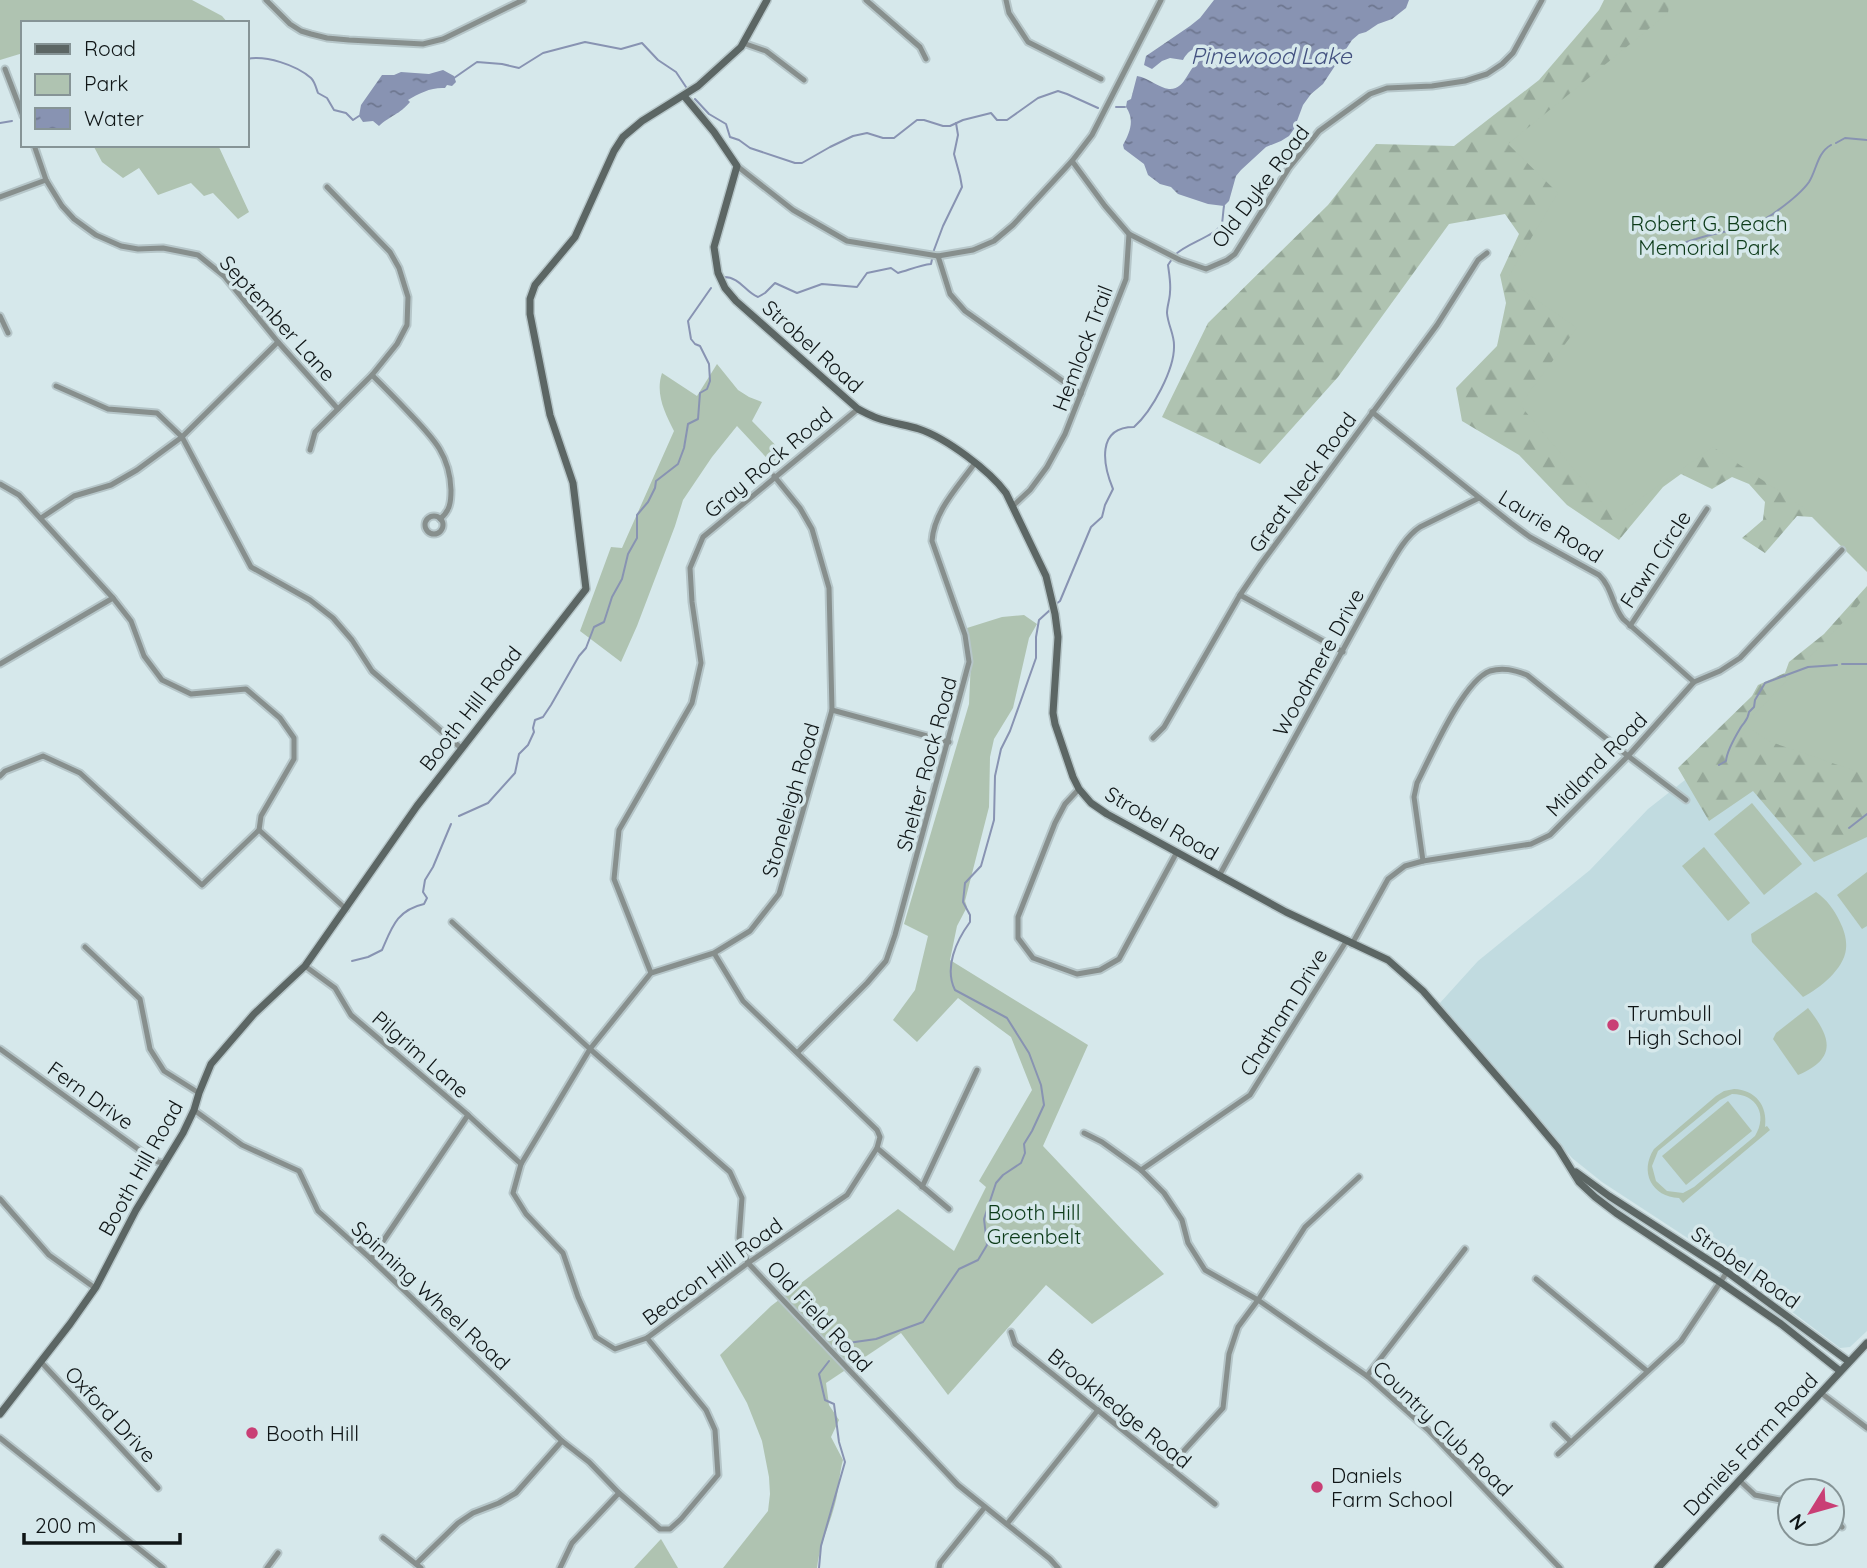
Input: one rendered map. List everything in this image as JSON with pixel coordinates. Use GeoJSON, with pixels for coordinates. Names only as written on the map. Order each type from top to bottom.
{"type":"FeatureCollection","features":[{"type":"Feature","properties":{"kind":"street"},"geometry":{"type":"LineString","coordinates":[[266,0],[290,24],[311,34],[349,40],[423,44],[443,39],[523,0]]}},
{"type":"Feature","properties":{"kind":"street","name":"Booth Hill Road"},"geometry":{"type":"LineString","coordinates":[[2,1409],[86,1304],[131,1219],[183,1133],[211,1064],[254,1014],[305,966],[417,806],[586,589],[573,483],[548,403],[530,314],[530,299],[535,285],[575,236],[614,151],[624,137],[642,121],[698,86],[741,47],[767,0]]}},
{"type":"Feature","properties":{"kind":"street"},"geometry":{"type":"LineString","coordinates":[[866,0],[920,47],[926,59]]}},
{"type":"Feature","properties":{"kind":"street"},"geometry":{"type":"LineString","coordinates":[[1006,0],[1009,13],[1028,42],[1101,79]]}},
{"type":"Feature","properties":{"kind":"street"},"geometry":{"type":"LineString","coordinates":[[684,96],[715,132],[737,166],[793,210],[847,241],[934,256],[973,250],[994,241],[1013,225],[1072,161],[1092,135],[1161,0]]}},
{"type":"Feature","properties":{"kind":"street","name":"Old Dyke Road"},"geometry":{"type":"LineString","coordinates":[[1129,234],[1180,260],[1206,269],[1227,260],[1235,254],[1289,168],[1319,131],[1370,94],[1387,88],[1432,86],[1488,74],[1502,64],[1518,46],[1542,0]]}},
{"type":"Feature","properties":{"kind":"street"},"geometry":{"type":"LineString","coordinates":[[743,43],[766,51],[804,80]]}},
{"type":"Feature","properties":{"kind":"street"},"geometry":{"type":"LineString","coordinates":[[5,69],[21,111]]}},
{"type":"Feature","properties":{"kind":"street","name":"September Lane"},"geometry":{"type":"LineString","coordinates":[[35,147],[46,180],[62,206],[74,219],[107,241],[138,250],[163,248],[198,256],[224,276],[338,409]]}},
{"type":"Feature","properties":{"kind":"street"},"geometry":{"type":"LineString","coordinates":[[1072,161],[1129,234]]}},
{"type":"Feature","properties":{"kind":"street","name":"Strobel Road"},"geometry":{"type":"LineString","coordinates":[[737,166],[713,247],[718,273],[725,288],[736,301],[858,409],[878,419],[922,430],[949,445],[997,481],[1013,506],[1046,576],[1058,637],[1053,713],[1073,777],[1091,803],[1286,912],[1388,960],[1423,991],[1527,1110],[1558,1148],[1579,1182],[1616,1213],[1781,1324],[1840,1371]]}},
{"type":"Feature","properties":{"kind":"street"},"geometry":{"type":"LineString","coordinates":[[0,197],[46,180]]}},
{"type":"Feature","properties":{"kind":"street"},"geometry":{"type":"LineString","coordinates":[[310,450],[315,432],[372,375],[397,344],[407,325],[408,297],[399,268],[390,252],[327,187]]}},
{"type":"Feature","properties":{"kind":"street","name":"Hemlock Trail"},"geometry":{"type":"LineString","coordinates":[[1013,506],[1046,467],[1065,434],[1126,279],[1129,234]]}},
{"type":"Feature","properties":{"kind":"street","name":"Great Neck Road"},"geometry":{"type":"LineString","coordinates":[[1153,738],[1164,727],[1240,595],[1437,325],[1478,260],[1487,253]]}},
{"type":"Feature","properties":{"kind":"street"},"geometry":{"type":"LineString","coordinates":[[934,256],[950,294],[965,311],[1081,394]]}},
{"type":"Feature","properties":{"kind":"street"},"geometry":{"type":"LineString","coordinates":[[0,316],[8,333]]}},
{"type":"Feature","properties":{"kind":"street"},"geometry":{"type":"LineString","coordinates":[[41,519],[74,496],[111,485],[137,470],[182,437],[278,342]]}},
{"type":"Feature","properties":{"kind":"street"},"geometry":{"type":"LineString","coordinates":[[372,375],[427,430],[443,455],[450,475],[450,502],[447,514],[440,519]]}},
{"type":"Feature","properties":{"kind":"street"},"geometry":{"type":"LineString","coordinates":[[56,386],[108,409],[157,413],[182,437],[251,567],[310,600],[332,618],[352,640],[372,671],[461,748]]}},
{"type":"Feature","properties":{"kind":"street","name":"Gray Rock Road"},"geometry":{"type":"LineString","coordinates":[[651,973],[614,879],[619,830],[692,703],[701,663],[690,568],[703,537],[858,409]]}},
{"type":"Feature","properties":{"kind":"street","name":"Laurie Road"},"geometry":{"type":"LineString","coordinates":[[1372,412],[1530,537],[1599,575],[1608,587],[1614,606],[1623,619],[1694,682]]}},
{"type":"Feature","properties":{"kind":"street","name":"Shelter Rock Road"},"geometry":{"type":"LineString","coordinates":[[798,1052],[886,961],[895,935],[969,662],[965,635],[932,541],[933,527],[938,514],[975,463]]}},
{"type":"Feature","properties":{"kind":"street","name":"Stoneleigh Road"},"geometry":{"type":"LineString","coordinates":[[651,973],[714,953],[750,931],[779,894],[832,710],[829,588],[812,528],[800,508],[774,477]]}},
{"type":"Feature","properties":{"kind":"street"},"geometry":{"type":"LineString","coordinates":[[0,484],[19,495],[113,598],[131,621],[144,656],[162,680],[191,694],[246,689],[280,718],[293,737],[293,760],[261,816],[259,830],[202,885],[80,773],[43,756],[5,771],[0,776]]}},
{"type":"Feature","properties":{"kind":"street","name":"Woodmere Drive"},"geometry":{"type":"LineString","coordinates":[[1219,876],[1405,541],[1412,533],[1479,498]]}},
{"type":"Feature","properties":{"kind":"street","name":"Fawn Circle"},"geometry":{"type":"LineString","coordinates":[[1630,626],[1707,509]]}},
{"type":"Feature","properties":{"kind":"street","name":"Midland Road"},"geometry":{"type":"LineString","coordinates":[[1349,942],[1388,879],[1405,866],[1531,844],[1550,835],[1628,756],[1694,682],[1741,659],[1842,550]]}},
{"type":"Feature","properties":{"kind":"street"},"geometry":{"type":"LineString","coordinates":[[1240,595],[1343,652]]}},
{"type":"Feature","properties":{"kind":"street"},"geometry":{"type":"LineString","coordinates":[[0,664],[113,598]]}},
{"type":"Feature","properties":{"kind":"street"},"geometry":{"type":"LineString","coordinates":[[1423,861],[1414,797],[1418,783],[1463,694],[1489,671],[1510,668],[1527,674],[1686,800]]}},
{"type":"Feature","properties":{"kind":"street"},"geometry":{"type":"LineString","coordinates":[[832,710],[949,741]]}},
{"type":"Feature","properties":{"kind":"street"},"geometry":{"type":"LineString","coordinates":[[1079,789],[1065,804],[1055,822],[1018,917],[1018,938],[1033,958],[1077,974],[1100,970],[1119,959],[1177,852]]}},
{"type":"Feature","properties":{"kind":"street"},"geometry":{"type":"LineString","coordinates":[[259,830],[346,909]]}},
{"type":"Feature","properties":{"kind":"street","name":"Old Field Road"},"geometry":{"type":"LineString","coordinates":[[452,922],[590,1049],[730,1172],[742,1198],[739,1238],[748,1263],[958,1485],[1058,1568]]}},
{"type":"Feature","properties":{"kind":"street","name":"Chatham Drive"},"geometry":{"type":"LineString","coordinates":[[1142,1170],[1250,1095],[1349,942]]}},
{"type":"Feature","properties":{"kind":"street"},"geometry":{"type":"LineString","coordinates":[[85,947],[140,999],[150,1049],[164,1071],[199,1093]]}},
{"type":"Feature","properties":{"kind":"street"},"geometry":{"type":"LineString","coordinates":[[714,953],[743,1001],[877,1130],[880,1137],[877,1148],[949,1209]]}},
{"type":"Feature","properties":{"kind":"street","name":"Pilgrim Lane"},"geometry":{"type":"LineString","coordinates":[[305,966],[335,988],[351,1015],[521,1164]]}},
{"type":"Feature","properties":{"kind":"street"},"geometry":{"type":"LineString","coordinates":[[590,1049],[651,973]]}},
{"type":"Feature","properties":{"kind":"street","name":"Fern Drive"},"geometry":{"type":"LineString","coordinates":[[0,1049],[149,1157],[165,1163]]}},
{"type":"Feature","properties":{"kind":"street","name":"Beacon Hill Road"},"geometry":{"type":"LineString","coordinates":[[590,1049],[521,1164],[513,1193],[526,1214],[563,1253],[578,1297],[596,1337],[615,1349],[647,1338],[748,1263],[847,1195],[877,1148]]}},
{"type":"Feature","properties":{"kind":"street"},"geometry":{"type":"LineString","coordinates":[[922,1187],[977,1070]]}},
{"type":"Feature","properties":{"kind":"street","name":"Spinning Wheel Road"},"geometry":{"type":"LineString","coordinates":[[194,1110],[242,1145],[299,1171],[318,1211],[562,1441],[589,1462],[619,1493],[660,1529],[670,1529],[718,1475],[715,1430],[706,1410],[647,1338]]}},
{"type":"Feature","properties":{"kind":"street"},"geometry":{"type":"LineString","coordinates":[[371,1259],[468,1115]]}},
{"type":"Feature","properties":{"kind":"street","name":"Country Club Road"},"geometry":{"type":"LineString","coordinates":[[1084,1133],[1142,1170],[1164,1193],[1182,1220],[1188,1243],[1205,1270],[1258,1300],[1367,1376],[1429,1431],[1560,1568]]}},
{"type":"Feature","properties":{"kind":"street","name":"Strobel Road"},"geometry":{"type":"LineString","coordinates":[[1573,1171],[1727,1272],[1848,1362]]}},
{"type":"Feature","properties":{"kind":"street"},"geometry":{"type":"LineString","coordinates":[[1169,1467],[1223,1408],[1230,1354],[1238,1327],[1305,1227],[1359,1177]]}},
{"type":"Feature","properties":{"kind":"street"},"geometry":{"type":"LineString","coordinates":[[0,1199],[49,1255],[95,1288]]}},
{"type":"Feature","properties":{"kind":"street"},"geometry":{"type":"LineString","coordinates":[[1616,1213],[1622,1204]]}},
{"type":"Feature","properties":{"kind":"street"},"geometry":{"type":"LineString","coordinates":[[1367,1376],[1465,1249]]}},
{"type":"Feature","properties":{"kind":"street"},"geometry":{"type":"LineString","coordinates":[[1558,1454],[1681,1341],[1727,1272]]}},
{"type":"Feature","properties":{"kind":"street"},"geometry":{"type":"LineString","coordinates":[[1536,1279],[1647,1371]]}},
{"type":"Feature","properties":{"kind":"street","name":"Brookhedge Road"},"geometry":{"type":"LineString","coordinates":[[1011,1332],[1015,1344],[1215,1504]]}},
{"type":"Feature","properties":{"kind":"street","name":"Daniels Farm Road"},"geometry":{"type":"LineString","coordinates":[[1658,1568],[1867,1343]]}},
{"type":"Feature","properties":{"kind":"street","name":"Oxford Drive"},"geometry":{"type":"LineString","coordinates":[[41,1362],[158,1488]]}},
{"type":"Feature","properties":{"kind":"street"},"geometry":{"type":"LineString","coordinates":[[1821,1392],[1867,1428]]}},
{"type":"Feature","properties":{"kind":"street"},"geometry":{"type":"LineString","coordinates":[[1007,1524],[1098,1410]]}},
{"type":"Feature","properties":{"kind":"street"},"geometry":{"type":"LineString","coordinates":[[1554,1425],[1571,1442]]}},
{"type":"Feature","properties":{"kind":"street"},"geometry":{"type":"LineString","coordinates":[[0,1438],[163,1568]]}},
{"type":"Feature","properties":{"kind":"street"},"geometry":{"type":"LineString","coordinates":[[383,1538],[419,1566],[458,1523],[516,1493],[562,1441]]}},
{"type":"Feature","properties":{"kind":"street"},"geometry":{"type":"LineString","coordinates":[[1740,1481],[1755,1495],[1776,1499]]}},
{"type":"Feature","properties":{"kind":"street"},"geometry":{"type":"LineString","coordinates":[[560,1568],[572,1543],[619,1493]]}},
{"type":"Feature","properties":{"kind":"street"},"geometry":{"type":"LineString","coordinates":[[939,1568],[940,1563],[985,1507]]}},
{"type":"Feature","properties":{"kind":"street"},"geometry":{"type":"LineString","coordinates":[[267,1568],[278,1553]]}},
{"type":"Feature","properties":{"kind":"shaded area"},"geometry":{"type":"Polygon","coordinates":[[[1699,769],[1867,775],[1867,1331],[1850,1347],[1840,1348],[1738,1271],[1602,1182],[1572,1158],[1439,1004],[1478,961],[1590,870],[1648,809],[1699,769]]]}},
{"type":"Feature","properties":{"kind":"green space"},"geometry":{"type":"Polygon","coordinates":[[[0,0],[192,0],[226,21],[21,21],[21,54],[0,60],[0,0]]]}},
{"type":"Feature","properties":{"kind":"green space","name":"Robert G. Beach Memorial Park"},"geometry":{"type":"Polygon","coordinates":[[[1604,0],[1867,0],[1867,572],[1812,517],[1797,516],[1765,553],[1742,538],[1763,520],[1765,502],[1749,484],[1732,477],[1712,489],[1681,474],[1663,487],[1619,540],[1567,505],[1519,455],[1462,421],[1456,388],[1497,346],[1506,303],[1500,275],[1519,234],[1505,214],[1449,224],[1338,377],[1260,464],[1162,417],[1208,323],[1328,205],[1376,144],[1454,146],[1539,80],[1599,10],[1604,0]]]}},
{"type":"Feature","properties":{"kind":"green space","name":"Robert G. Beach Memorial Park"},"geometry":{"type":"Polygon","coordinates":[[[1670,0],[1867,0],[1867,569],[1821,519],[1713,447],[1614,517],[1520,405],[1577,328],[1507,279],[1558,193],[1508,144],[1668,13],[1670,0]]]}},
{"type":"Feature","properties":{"kind":"green space"},"geometry":{"type":"Polygon","coordinates":[[[94,147],[219,147],[249,212],[238,219],[213,193],[204,196],[191,183],[158,195],[139,168],[123,178],[102,162],[94,147]]]}},
{"type":"Feature","properties":{"kind":"green space"},"geometry":{"type":"Polygon","coordinates":[[[717,364],[738,390],[762,402],[752,421],[787,457],[777,469],[737,426],[683,500],[621,662],[580,631],[611,547],[622,548],[674,431],[660,396],[662,373],[697,396],[717,364]]]}},
{"type":"Feature","properties":{"kind":"green space"},"geometry":{"type":"Polygon","coordinates":[[[1867,586],[1867,837],[1814,862],[1753,791],[1709,821],[1678,768],[1752,696],[1758,685],[1785,673],[1789,662],[1824,634],[1867,586]]]}},
{"type":"Feature","properties":{"kind":"green space"},"geometry":{"type":"Polygon","coordinates":[[[1867,594],[1867,775],[1771,742],[1744,725],[1867,594]]]}},
{"type":"Feature","properties":{"kind":"green space","name":"Booth Hill Greenbelt"},"geometry":{"type":"Polygon","coordinates":[[[1024,615],[1037,624],[1029,638],[1013,708],[994,739],[990,757],[989,807],[965,901],[967,907],[957,926],[950,960],[1088,1045],[1043,1146],[1164,1274],[1092,1324],[1046,1285],[948,1395],[901,1333],[826,1383],[829,1405],[839,1420],[831,1437],[843,1460],[835,1504],[817,1568],[723,1568],[768,1511],[770,1494],[762,1441],[747,1403],[720,1355],[771,1306],[898,1209],[954,1251],[986,1187],[979,1181],[1032,1090],[1011,1037],[958,998],[917,1042],[893,1020],[915,990],[928,936],[904,924],[969,704],[971,660],[967,628],[1002,617],[1024,615]]]}},
{"type":"Feature","properties":{"kind":"green space"},"geometry":{"type":"Polygon","coordinates":[[[1752,803],[1802,864],[1764,895],[1714,834],[1752,803]]]}},
{"type":"Feature","properties":{"kind":"green space"},"geometry":{"type":"Polygon","coordinates":[[[1704,847],[1750,903],[1728,921],[1682,866],[1704,847]]]}},
{"type":"Feature","properties":{"kind":"green space"},"geometry":{"type":"Polygon","coordinates":[[[1867,872],[1867,926],[1862,929],[1837,895],[1867,872]]]}},
{"type":"Feature","properties":{"kind":"green space"},"geometry":{"type":"Polygon","coordinates":[[[1816,892],[1838,917],[1845,935],[1846,949],[1836,971],[1817,989],[1803,997],[1752,942],[1751,934],[1816,892]]]}},
{"type":"Feature","properties":{"kind":"green space"},"geometry":{"type":"Polygon","coordinates":[[[1808,1008],[1822,1028],[1827,1046],[1820,1061],[1798,1075],[1773,1039],[1776,1033],[1808,1008]]]}},
{"type":"Feature","properties":{"kind":"green space"},"geometry":{"type":"Polygon","coordinates":[[[1741,1090],[1754,1096],[1762,1106],[1765,1127],[1770,1130],[1683,1203],[1679,1198],[1662,1193],[1655,1188],[1648,1174],[1654,1149],[1724,1091],[1741,1090]],[[1732,1094],[1720,1100],[1658,1151],[1652,1166],[1656,1181],[1667,1191],[1683,1193],[1694,1187],[1755,1136],[1760,1121],[1758,1107],[1741,1095],[1732,1094]]]}},
{"type":"Feature","properties":{"kind":"green space"},"geometry":{"type":"Polygon","coordinates":[[[1728,1101],[1752,1131],[1686,1185],[1662,1156],[1728,1101]]]}},
{"type":"Feature","properties":{"kind":"green space"},"geometry":{"type":"Polygon","coordinates":[[[661,1539],[678,1568],[634,1568],[661,1539]]]}},
{"type":"Feature","properties":{"kind":"water","name":"Pinewood Lake"},"geometry":{"type":"Polygon","coordinates":[[[1214,0],[1409,0],[1406,8],[1392,19],[1352,40],[1323,84],[1303,105],[1289,136],[1266,147],[1236,176],[1229,201],[1224,206],[1208,204],[1178,194],[1171,187],[1160,184],[1148,175],[1144,164],[1124,149],[1123,145],[1130,126],[1127,101],[1131,99],[1137,76],[1169,89],[1180,86],[1193,67],[1202,60],[1213,69],[1217,67],[1211,51],[1206,52],[1203,48],[1191,51],[1183,60],[1170,58],[1162,61],[1152,69],[1144,65],[1146,56],[1200,18],[1214,0]]]}},
{"type":"Feature","properties":{"kind":"water"},"geometry":{"type":"Polygon","coordinates":[[[443,70],[454,76],[456,82],[452,86],[447,85],[445,88],[417,95],[408,100],[410,102],[402,110],[379,126],[373,121],[363,122],[359,116],[361,105],[382,75],[401,72],[429,74],[443,70]]]}},
{"type":"Feature","properties":{"kind":"waterway"},"geometry":{"type":"LineString","coordinates":[[454,78],[477,62],[519,68],[543,53],[585,42],[621,49],[642,43],[658,60],[676,72],[686,87]]}},
{"type":"Feature","properties":{"kind":"waterway"},"geometry":{"type":"LineString","coordinates":[[248,59],[272,60],[297,69],[311,78],[318,93],[327,98],[334,110],[346,113],[353,120],[359,116]]}},
{"type":"Feature","properties":{"kind":"waterway"},"geometry":{"type":"LineString","coordinates":[[695,99],[709,114],[726,124],[730,137],[750,148],[795,163],[802,163],[853,136],[867,133],[894,138],[917,120],[950,126],[991,113],[997,120],[1007,120],[1038,98],[1058,91],[1098,108]]}},
{"type":"Feature","properties":{"kind":"waterway"},"geometry":{"type":"LineString","coordinates":[[1116,107],[1125,107]]}},
{"type":"Feature","properties":{"kind":"waterway"},"geometry":{"type":"LineString","coordinates":[[0,123],[12,121]]}},
{"type":"Feature","properties":{"kind":"waterway"},"geometry":{"type":"LineString","coordinates":[[724,277],[734,279],[758,297],[775,283],[797,293],[822,284],[857,287],[867,273],[891,268],[898,273],[931,264],[943,226],[962,187],[954,154],[958,135],[956,123]]}},
{"type":"Feature","properties":{"kind":"waterway"},"geometry":{"type":"LineString","coordinates":[[1836,143],[1845,138],[1867,140]]}},
{"type":"Feature","properties":{"kind":"waterway"},"geometry":{"type":"LineString","coordinates":[[1656,254],[1707,236],[1748,226],[1768,217],[1806,186],[1820,157],[1831,145]]}},
{"type":"Feature","properties":{"kind":"waterway"},"geometry":{"type":"LineString","coordinates":[[1175,255],[1219,228],[1224,206]]}},
{"type":"Feature","properties":{"kind":"waterway"},"geometry":{"type":"LineString","coordinates":[[1056,604],[1060,601],[1091,527],[1102,517],[1113,489],[1105,459],[1108,440],[1113,433],[1134,427],[1141,420],[1155,400],[1171,366],[1174,341],[1167,313],[1170,289],[1168,265],[1172,259]]}},
{"type":"Feature","properties":{"kind":"waterway"},"geometry":{"type":"LineString","coordinates":[[459,816],[488,803],[515,773],[519,754],[528,745],[534,732],[535,720],[543,717],[551,705],[586,648],[594,627],[604,622],[612,597],[622,579],[628,554],[637,538],[637,515],[648,502],[656,481],[678,464],[688,424],[698,419],[700,393],[707,389],[710,381],[709,364],[700,346],[691,339],[688,321],[711,288]]}},
{"type":"Feature","properties":{"kind":"waterway"},"geometry":{"type":"LineString","coordinates":[[839,1351],[848,1343],[876,1339],[923,1322],[959,1269],[978,1260],[987,1245],[984,1219],[996,1183],[1021,1163],[1025,1153],[1024,1144],[1044,1105],[1041,1085],[1029,1053],[1007,1018],[955,990],[951,964],[956,946],[970,922],[970,915],[963,902],[965,883],[981,866],[994,820],[995,776],[1001,749],[1036,658],[1039,620],[1050,610]]}},
{"type":"Feature","properties":{"kind":"waterway"},"geometry":{"type":"LineString","coordinates":[[1842,664],[1867,664]]}},
{"type":"Feature","properties":{"kind":"waterway"},"geometry":{"type":"LineString","coordinates":[[1719,765],[1726,761],[1728,752],[1765,683],[1808,667],[1837,665]]}},
{"type":"Feature","properties":{"kind":"waterway"},"geometry":{"type":"LineString","coordinates":[[1849,828],[1867,814]]}},
{"type":"Feature","properties":{"kind":"waterway"},"geometry":{"type":"LineString","coordinates":[[352,961],[382,950],[401,915],[424,904],[427,898],[423,892],[425,880],[451,824]]}},
{"type":"Feature","properties":{"kind":"waterway"},"geometry":{"type":"LineString","coordinates":[[819,1568],[821,1546],[845,1462],[839,1442],[834,1404],[825,1400],[819,1374],[829,1361]]}},
{"type":"Feature","properties":{"kind":"place","name":"Trumbull High School"},"geometry":{"type":"Point","coordinates":[1613,1025]}},
{"type":"Feature","properties":{"kind":"place","name":"Booth Hill"},"geometry":{"type":"Point","coordinates":[252,1433]}},
{"type":"Feature","properties":{"kind":"place","name":"Daniels Farm School"},"geometry":{"type":"Point","coordinates":[1317,1487]}}]}
